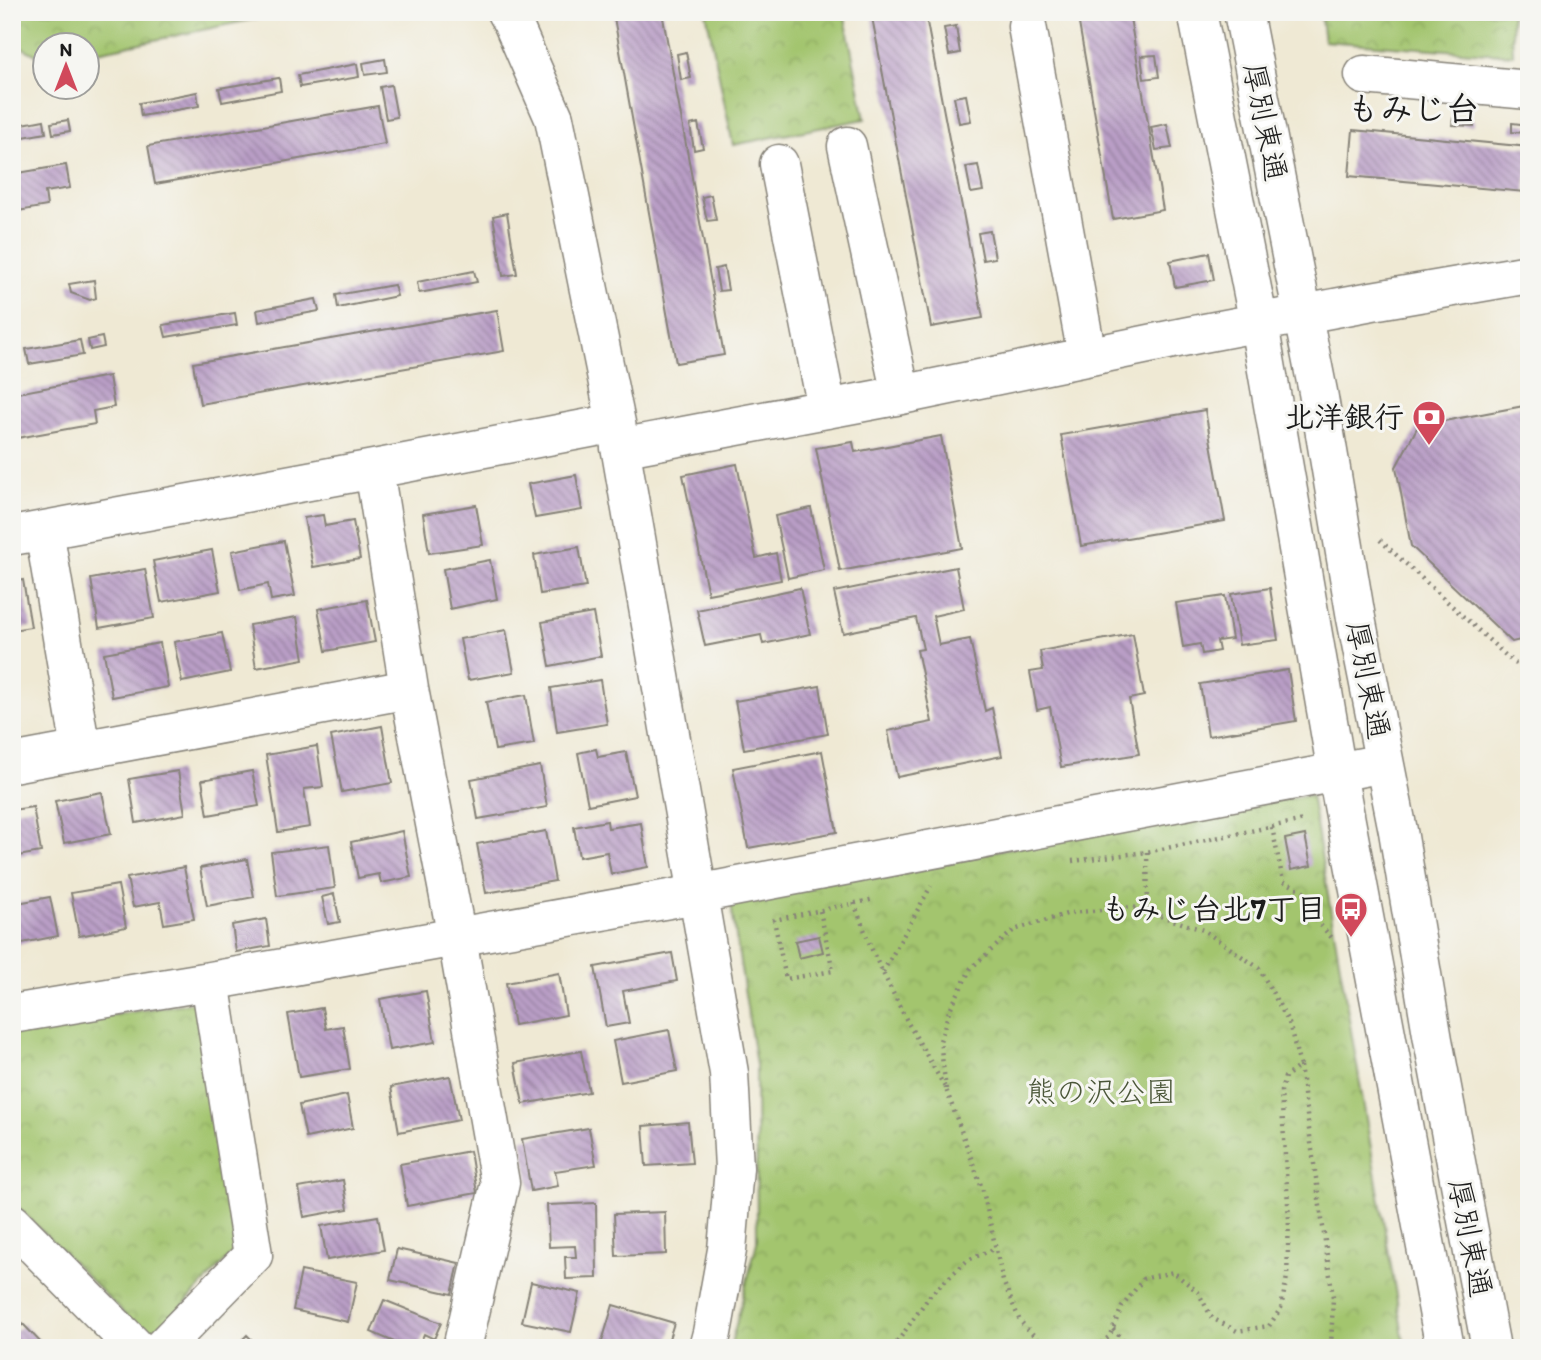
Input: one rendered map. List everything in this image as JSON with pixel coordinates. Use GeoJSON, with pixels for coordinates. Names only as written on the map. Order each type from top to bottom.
{"type":"FeatureCollection","features":[{"type":"Feature","properties":{"kind":"street"},"geometry":{"type":"LineString","coordinates":[[506,12],[554,118],[618,435],[729,1073],[734,1168],[727,1250],[708,1348]]}},
{"type":"Feature","properties":{"kind":"street","name":"厚別東通"},"geometry":{"type":"LineString","coordinates":[[1197,12],[1259,324],[1337,773],[1445,1348]]}},
{"type":"Feature","properties":{"kind":"street","name":"厚別東通"},"geometry":{"type":"LineString","coordinates":[[1243,12],[1318,392],[1356,618],[1398,831],[1435,1053],[1491,1348]]}},
{"type":"Feature","properties":{"kind":"street"},"geometry":{"type":"LineString","coordinates":[[1027,26],[1087,356]]}},
{"type":"Feature","properties":{"kind":"street"},"geometry":{"type":"LineString","coordinates":[[1364,75],[1529,90]]}},
{"type":"Feature","properties":{"kind":"street"},"geometry":{"type":"LineString","coordinates":[[847,146],[901,395]]}},
{"type":"Feature","properties":{"kind":"street"},"geometry":{"type":"LineString","coordinates":[[779,164],[827,409]]}},
{"type":"Feature","properties":{"kind":"street"},"geometry":{"type":"LineString","coordinates":[[81,750],[28,533],[374,469],[827,409],[1087,356],[1529,274]]}},
{"type":"Feature","properties":{"kind":"street"},"geometry":{"type":"LineString","coordinates":[[374,469],[409,688],[500,1182],[463,1348]]}},
{"type":"Feature","properties":{"kind":"street"},"geometry":{"type":"LineString","coordinates":[[12,763],[409,688]]}},
{"type":"Feature","properties":{"kind":"street"},"geometry":{"type":"LineString","coordinates":[[12,1014],[457,938],[1384,763]]}},
{"type":"Feature","properties":{"kind":"street"},"geometry":{"type":"LineString","coordinates":[[162,1348],[253,1255],[210,981]]}},
{"type":"Feature","properties":{"kind":"street"},"geometry":{"type":"LineString","coordinates":[[12,1223],[136,1348]]}},
{"type":"Feature","properties":{"kind":"path"},"geometry":{"type":"LineString","coordinates":[[1375,536],[1513,662],[1529,671]]}},
{"type":"Feature","properties":{"kind":"path"},"geometry":{"type":"LineString","coordinates":[[1070,861],[1147,852],[1304,820]]}},
{"type":"Feature","properties":{"kind":"path"},"geometry":{"type":"LineString","coordinates":[[1272,827],[1283,881],[1310,894],[1315,919],[1336,943]]}},
{"type":"Feature","properties":{"kind":"path"},"geometry":{"type":"LineString","coordinates":[[1147,852],[1148,911]]}},
{"type":"Feature","properties":{"kind":"path"},"geometry":{"type":"LineString","coordinates":[[883,973],[931,886],[918,889]]}},
{"type":"Feature","properties":{"kind":"path"},"geometry":{"type":"LineString","coordinates":[[820,911],[833,971],[786,979],[774,920],[880,898]]}},
{"type":"Feature","properties":{"kind":"path"},"geometry":{"type":"LineString","coordinates":[[854,904],[874,955],[946,1090],[983,1191],[1003,1281],[1020,1321],[1046,1348]]}},
{"type":"Feature","properties":{"kind":"path"},"geometry":{"type":"LineString","coordinates":[[946,1090],[940,1041],[950,1011],[971,968],[1014,930],[1070,914],[1133,907],[1203,930],[1259,968],[1290,1023],[1300,1066],[1334,1297],[1331,1348]]}},
{"type":"Feature","properties":{"kind":"path"},"geometry":{"type":"LineString","coordinates":[[1094,1348],[1110,1337],[1122,1307],[1143,1279],[1173,1272],[1198,1292],[1212,1318],[1237,1331],[1269,1326],[1281,1308],[1287,1277],[1289,1220],[1281,1091],[1285,1077],[1300,1066]]}},
{"type":"Feature","properties":{"kind":"path"},"geometry":{"type":"LineString","coordinates":[[893,1348],[931,1294],[968,1260],[996,1248]]}},
{"type":"Feature","properties":{"kind":"path"},"geometry":{"type":"LineString","coordinates":[[1113,1329],[1125,1341],[1127,1348]]}},
{"type":"Feature","properties":{"kind":"green space"},"geometry":{"type":"Polygon","coordinates":[[[12,12],[288,12],[102,51],[102,32],[32,32],[32,53],[12,42],[12,12]]]}},
{"type":"Feature","properties":{"kind":"green space"},"geometry":{"type":"Polygon","coordinates":[[[706,12],[844,12],[865,119],[733,145],[706,12]]]}},
{"type":"Feature","properties":{"kind":"green space"},"geometry":{"type":"Polygon","coordinates":[[[1320,12],[1511,12],[1513,55],[1324,41],[1320,12]]]}},
{"type":"Feature","properties":{"kind":"green space","name":"熊の沢公園"},"geometry":{"type":"Polygon","coordinates":[[[1311,795],[1405,1348],[730,1348],[757,1242],[756,1065],[730,898],[1311,795]]]}},
{"type":"Feature","properties":{"kind":"green space"},"geometry":{"type":"Polygon","coordinates":[[[202,1001],[236,1250],[150,1340],[12,1201],[12,1031],[202,1001]]]}},
{"type":"Feature","properties":{"kind":"building"},"geometry":{"type":"Polygon","coordinates":[[[613,12],[662,12],[724,355],[676,363],[613,12]]]}},
{"type":"Feature","properties":{"kind":"building"},"geometry":{"type":"Polygon","coordinates":[[[871,12],[925,12],[983,318],[931,327],[871,12]]]}},
{"type":"Feature","properties":{"kind":"building"},"geometry":{"type":"Polygon","coordinates":[[[1077,12],[1129,12],[1163,210],[1113,219],[1077,12]]]}},
{"type":"Feature","properties":{"kind":"building"},"geometry":{"type":"Polygon","coordinates":[[[956,26],[960,53],[949,55],[944,28],[956,26]]]}},
{"type":"Feature","properties":{"kind":"building"},"geometry":{"type":"Polygon","coordinates":[[[686,52],[691,78],[681,80],[677,54],[686,52]]]}},
{"type":"Feature","properties":{"kind":"building"},"geometry":{"type":"Polygon","coordinates":[[[1156,55],[1159,77],[1144,79],[1141,56],[1156,55]]]}},
{"type":"Feature","properties":{"kind":"building"},"geometry":{"type":"Polygon","coordinates":[[[385,59],[387,72],[365,75],[363,63],[385,59]]]}},
{"type":"Feature","properties":{"kind":"building"},"geometry":{"type":"Polygon","coordinates":[[[357,64],[359,77],[300,87],[298,75],[357,64]]]}},
{"type":"Feature","properties":{"kind":"building"},"geometry":{"type":"Polygon","coordinates":[[[279,78],[281,91],[222,102],[219,88],[279,78]]]}},
{"type":"Feature","properties":{"kind":"building"},"geometry":{"type":"Polygon","coordinates":[[[391,85],[397,117],[386,119],[380,87],[391,85]]]}},
{"type":"Feature","properties":{"kind":"building"},"geometry":{"type":"Polygon","coordinates":[[[197,92],[199,106],[141,116],[139,103],[197,92]]]}},
{"type":"Feature","properties":{"kind":"building"},"geometry":{"type":"Polygon","coordinates":[[[966,95],[971,121],[959,123],[954,97],[966,95]]]}},
{"type":"Feature","properties":{"kind":"building"},"geometry":{"type":"Polygon","coordinates":[[[378,106],[385,144],[155,184],[148,146],[378,106]]]}},
{"type":"Feature","properties":{"kind":"building"},"geometry":{"type":"Polygon","coordinates":[[[1453,118],[1474,120],[1474,126],[1452,125],[1453,118]]]}},
{"type":"Feature","properties":{"kind":"building"},"geometry":{"type":"Polygon","coordinates":[[[44,120],[46,133],[12,139],[12,126],[44,120]]]}},
{"type":"Feature","properties":{"kind":"building"},"geometry":{"type":"Polygon","coordinates":[[[68,120],[70,131],[53,134],[51,123],[68,120]]]}},
{"type":"Feature","properties":{"kind":"building"},"geometry":{"type":"Polygon","coordinates":[[[698,123],[703,148],[694,150],[690,125],[698,123]]]}},
{"type":"Feature","properties":{"kind":"building"},"geometry":{"type":"Polygon","coordinates":[[[1512,123],[1529,125],[1528,133],[1512,132],[1512,123]]]}},
{"type":"Feature","properties":{"kind":"building"},"geometry":{"type":"Polygon","coordinates":[[[1167,124],[1172,148],[1156,150],[1151,127],[1167,124]]]}},
{"type":"Feature","properties":{"kind":"building"},"geometry":{"type":"Polygon","coordinates":[[[1353,130],[1529,147],[1525,192],[1349,176],[1353,130]]]}},
{"type":"Feature","properties":{"kind":"building"},"geometry":{"type":"Polygon","coordinates":[[[66,165],[70,188],[45,192],[47,206],[12,212],[12,174],[66,165]]]}},
{"type":"Feature","properties":{"kind":"building"},"geometry":{"type":"Polygon","coordinates":[[[978,165],[983,191],[971,193],[966,167],[978,165]]]}},
{"type":"Feature","properties":{"kind":"building"},"geometry":{"type":"Polygon","coordinates":[[[711,195],[716,220],[707,221],[702,197],[711,195]]]}},
{"type":"Feature","properties":{"kind":"building"},"geometry":{"type":"Polygon","coordinates":[[[507,213],[517,274],[503,276],[493,216],[507,213]]]}},
{"type":"Feature","properties":{"kind":"building"},"geometry":{"type":"Polygon","coordinates":[[[990,231],[995,258],[983,260],[978,233],[990,231]]]}},
{"type":"Feature","properties":{"kind":"building"},"geometry":{"type":"Polygon","coordinates":[[[1209,253],[1214,280],[1175,287],[1170,261],[1209,253]]]}},
{"type":"Feature","properties":{"kind":"building"},"geometry":{"type":"Polygon","coordinates":[[[724,267],[728,290],[719,291],[715,269],[724,267]]]}},
{"type":"Feature","properties":{"kind":"building"},"geometry":{"type":"Polygon","coordinates":[[[474,271],[477,282],[419,293],[417,282],[474,271]]]}},
{"type":"Feature","properties":{"kind":"building"},"geometry":{"type":"Polygon","coordinates":[[[94,280],[96,298],[90,300],[71,293],[69,284],[94,280]]]}},
{"type":"Feature","properties":{"kind":"building"},"geometry":{"type":"Polygon","coordinates":[[[394,285],[397,296],[338,308],[336,295],[394,285]]]}},
{"type":"Feature","properties":{"kind":"building"},"geometry":{"type":"Polygon","coordinates":[[[316,299],[319,311],[259,322],[257,310],[316,299]]]}},
{"type":"Feature","properties":{"kind":"building"},"geometry":{"type":"Polygon","coordinates":[[[497,310],[504,351],[200,404],[193,363],[497,310]]]}},
{"type":"Feature","properties":{"kind":"building"},"geometry":{"type":"Polygon","coordinates":[[[235,313],[237,325],[166,337],[163,325],[235,313]]]}},
{"type":"Feature","properties":{"kind":"building"},"geometry":{"type":"Polygon","coordinates":[[[102,337],[104,347],[90,350],[88,340],[102,337]]]}},
{"type":"Feature","properties":{"kind":"building"},"geometry":{"type":"Polygon","coordinates":[[[80,340],[83,355],[29,364],[26,349],[80,340]]]}},
{"type":"Feature","properties":{"kind":"building"},"geometry":{"type":"Polygon","coordinates":[[[109,376],[114,407],[93,411],[95,424],[12,439],[12,394],[109,376]]]}},
{"type":"Feature","properties":{"kind":"building"},"geometry":{"type":"Polygon","coordinates":[[[1529,405],[1529,531],[1526,532],[1529,546],[1529,638],[1512,642],[1411,546],[1396,467],[1418,426],[1529,405]]]}},
{"type":"Feature","properties":{"kind":"building"},"geometry":{"type":"Polygon","coordinates":[[[1205,410],[1225,521],[1081,546],[1061,435],[1205,410]]]}},
{"type":"Feature","properties":{"kind":"building"},"geometry":{"type":"Polygon","coordinates":[[[941,436],[962,548],[840,571],[816,448],[853,442],[855,452],[941,436]]]}},
{"type":"Feature","properties":{"kind":"building"},"geometry":{"type":"Polygon","coordinates":[[[737,464],[756,558],[776,553],[781,580],[708,594],[683,475],[737,464]]]}},
{"type":"Feature","properties":{"kind":"building"},"geometry":{"type":"Polygon","coordinates":[[[576,475],[582,510],[535,518],[528,484],[576,475]]]}},
{"type":"Feature","properties":{"kind":"building"},"geometry":{"type":"Polygon","coordinates":[[[476,505],[483,545],[429,553],[423,514],[476,505]]]}},
{"type":"Feature","properties":{"kind":"building"},"geometry":{"type":"Polygon","coordinates":[[[811,508],[824,570],[788,578],[775,516],[811,508]]]}},
{"type":"Feature","properties":{"kind":"building"},"geometry":{"type":"Polygon","coordinates":[[[323,515],[325,526],[353,521],[360,559],[313,567],[304,518],[323,515]]]}},
{"type":"Feature","properties":{"kind":"building"},"geometry":{"type":"Polygon","coordinates":[[[284,541],[295,596],[271,600],[268,584],[240,590],[232,551],[284,541]]]}},
{"type":"Feature","properties":{"kind":"building"},"geometry":{"type":"Polygon","coordinates":[[[579,547],[586,587],[540,594],[534,555],[579,547]]]}},
{"type":"Feature","properties":{"kind":"building"},"geometry":{"type":"Polygon","coordinates":[[[212,550],[220,591],[161,602],[153,561],[212,550]]]}},
{"type":"Feature","properties":{"kind":"building"},"geometry":{"type":"Polygon","coordinates":[[[490,560],[497,599],[450,609],[443,569],[490,560]]]}},
{"type":"Feature","properties":{"kind":"building"},"geometry":{"type":"Polygon","coordinates":[[[956,567],[964,609],[933,616],[939,645],[970,639],[985,711],[992,708],[1002,756],[897,777],[888,731],[932,722],[917,650],[923,649],[916,618],[843,633],[834,592],[956,567]]]}},
{"type":"Feature","properties":{"kind":"building"},"geometry":{"type":"Polygon","coordinates":[[[145,569],[154,618],[99,628],[91,579],[145,569]]]}},
{"type":"Feature","properties":{"kind":"building"},"geometry":{"type":"Polygon","coordinates":[[[23,580],[31,627],[12,630],[12,582],[23,580]]]}},
{"type":"Feature","properties":{"kind":"building"},"geometry":{"type":"Polygon","coordinates":[[[800,588],[810,634],[763,644],[761,635],[705,646],[697,610],[800,588]]]}},
{"type":"Feature","properties":{"kind":"building"},"geometry":{"type":"Polygon","coordinates":[[[1270,588],[1278,640],[1239,645],[1231,594],[1270,588]]]}},
{"type":"Feature","properties":{"kind":"building"},"geometry":{"type":"Polygon","coordinates":[[[1225,596],[1232,639],[1217,641],[1219,651],[1202,654],[1200,644],[1183,647],[1176,603],[1225,596]]]}},
{"type":"Feature","properties":{"kind":"building"},"geometry":{"type":"Polygon","coordinates":[[[367,600],[375,642],[326,651],[318,609],[367,600]]]}},
{"type":"Feature","properties":{"kind":"building"},"geometry":{"type":"Polygon","coordinates":[[[593,613],[601,656],[550,666],[542,622],[593,613]]]}},
{"type":"Feature","properties":{"kind":"building"},"geometry":{"type":"Polygon","coordinates":[[[297,617],[304,659],[256,668],[249,625],[297,617]]]}},
{"type":"Feature","properties":{"kind":"building"},"geometry":{"type":"Polygon","coordinates":[[[506,630],[514,672],[468,680],[460,639],[506,630]]]}},
{"type":"Feature","properties":{"kind":"building"},"geometry":{"type":"Polygon","coordinates":[[[222,633],[230,672],[182,682],[174,642],[222,633]]]}},
{"type":"Feature","properties":{"kind":"building"},"geometry":{"type":"Polygon","coordinates":[[[1133,634],[1144,696],[1129,699],[1139,754],[1061,767],[1050,707],[1037,710],[1030,672],[1043,670],[1040,651],[1133,634]]]}},
{"type":"Feature","properties":{"kind":"building"},"geometry":{"type":"Polygon","coordinates":[[[160,643],[168,687],[112,697],[104,653],[160,643]]]}},
{"type":"Feature","properties":{"kind":"building"},"geometry":{"type":"Polygon","coordinates":[[[1288,670],[1296,721],[1208,736],[1200,684],[1288,670]]]}},
{"type":"Feature","properties":{"kind":"building"},"geometry":{"type":"Polygon","coordinates":[[[600,680],[607,724],[557,732],[551,688],[600,680]]]}},
{"type":"Feature","properties":{"kind":"building"},"geometry":{"type":"Polygon","coordinates":[[[820,686],[828,734],[744,749],[735,701],[820,686]]]}},
{"type":"Feature","properties":{"kind":"building"},"geometry":{"type":"Polygon","coordinates":[[[526,695],[534,744],[495,750],[486,702],[526,695]]]}},
{"type":"Feature","properties":{"kind":"building"},"geometry":{"type":"Polygon","coordinates":[[[382,726],[392,783],[342,792],[331,736],[382,726]]]}},
{"type":"Feature","properties":{"kind":"building"},"geometry":{"type":"Polygon","coordinates":[[[317,746],[323,787],[304,789],[310,827],[278,832],[266,755],[317,746]]]}},
{"type":"Feature","properties":{"kind":"building"},"geometry":{"type":"Polygon","coordinates":[[[596,749],[598,757],[626,752],[635,796],[588,805],[578,753],[596,749]]]}},
{"type":"Feature","properties":{"kind":"building"},"geometry":{"type":"Polygon","coordinates":[[[822,751],[837,832],[748,848],[733,768],[822,751]]]}},
{"type":"Feature","properties":{"kind":"building"},"geometry":{"type":"Polygon","coordinates":[[[540,766],[547,807],[478,819],[471,779],[540,766]]]}},
{"type":"Feature","properties":{"kind":"building"},"geometry":{"type":"Polygon","coordinates":[[[178,771],[185,814],[136,823],[129,779],[178,771]]]}},
{"type":"Feature","properties":{"kind":"building"},"geometry":{"type":"Polygon","coordinates":[[[252,771],[259,806],[208,815],[202,780],[252,771]]]}},
{"type":"Feature","properties":{"kind":"building"},"geometry":{"type":"Polygon","coordinates":[[[102,792],[111,834],[64,843],[55,801],[102,792]]]}},
{"type":"Feature","properties":{"kind":"building"},"geometry":{"type":"Polygon","coordinates":[[[33,807],[41,852],[12,857],[12,810],[33,807]]]}},
{"type":"Feature","properties":{"kind":"building"},"geometry":{"type":"Polygon","coordinates":[[[607,821],[608,828],[641,823],[648,867],[611,874],[607,852],[579,857],[574,827],[607,821]]]}},
{"type":"Feature","properties":{"kind":"building"},"geometry":{"type":"Polygon","coordinates":[[[402,831],[411,877],[381,883],[379,874],[358,878],[351,842],[402,831]]]}},
{"type":"Feature","properties":{"kind":"building"},"geometry":{"type":"Polygon","coordinates":[[[546,831],[555,881],[486,893],[477,844],[546,831]]]}},
{"type":"Feature","properties":{"kind":"building"},"geometry":{"type":"Polygon","coordinates":[[[1305,835],[1311,866],[1291,870],[1285,839],[1305,835]]]}},
{"type":"Feature","properties":{"kind":"building"},"geometry":{"type":"Polygon","coordinates":[[[329,845],[335,888],[277,896],[271,852],[329,845]]]}},
{"type":"Feature","properties":{"kind":"building"},"geometry":{"type":"Polygon","coordinates":[[[247,859],[254,897],[207,906],[200,868],[247,859]]]}},
{"type":"Feature","properties":{"kind":"building"},"geometry":{"type":"Polygon","coordinates":[[[184,867],[194,919],[164,924],[160,902],[133,907],[127,878],[184,867]]]}},
{"type":"Feature","properties":{"kind":"building"},"geometry":{"type":"Polygon","coordinates":[[[118,885],[126,927],[79,936],[71,893],[118,885]]]}},
{"type":"Feature","properties":{"kind":"building"},"geometry":{"type":"Polygon","coordinates":[[[334,894],[340,922],[328,924],[322,897],[334,894]]]}},
{"type":"Feature","properties":{"kind":"building"},"geometry":{"type":"Polygon","coordinates":[[[50,897],[58,936],[12,945],[12,904],[50,897]]]}},
{"type":"Feature","properties":{"kind":"building"},"geometry":{"type":"Polygon","coordinates":[[[266,919],[270,946],[236,952],[232,925],[266,919]]]}},
{"type":"Feature","properties":{"kind":"building"},"geometry":{"type":"Polygon","coordinates":[[[819,936],[823,952],[799,958],[795,941],[819,936]]]}},
{"type":"Feature","properties":{"kind":"building"},"geometry":{"type":"Polygon","coordinates":[[[672,953],[677,981],[623,991],[629,1023],[606,1027],[595,967],[672,953]]]}},
{"type":"Feature","properties":{"kind":"building"},"geometry":{"type":"Polygon","coordinates":[[[559,973],[566,1015],[514,1025],[506,983],[559,973]]]}},
{"type":"Feature","properties":{"kind":"building"},"geometry":{"type":"Polygon","coordinates":[[[426,991],[435,1042],[389,1050],[380,999],[426,991]]]}},
{"type":"Feature","properties":{"kind":"building"},"geometry":{"type":"Polygon","coordinates":[[[322,1008],[326,1029],[343,1026],[350,1069],[299,1077],[288,1014],[322,1008]]]}},
{"type":"Feature","properties":{"kind":"building"},"geometry":{"type":"Polygon","coordinates":[[[669,1030],[677,1071],[621,1082],[613,1041],[669,1030]]]}},
{"type":"Feature","properties":{"kind":"building"},"geometry":{"type":"Polygon","coordinates":[[[581,1051],[589,1092],[523,1104],[515,1063],[581,1051]]]}},
{"type":"Feature","properties":{"kind":"building"},"geometry":{"type":"Polygon","coordinates":[[[450,1076],[459,1120],[399,1132],[391,1087],[450,1076]]]}},
{"type":"Feature","properties":{"kind":"building"},"geometry":{"type":"Polygon","coordinates":[[[347,1095],[353,1128],[306,1138],[299,1105],[347,1095]]]}},
{"type":"Feature","properties":{"kind":"building"},"geometry":{"type":"Polygon","coordinates":[[[688,1122],[692,1163],[646,1166],[643,1126],[688,1122]]]}},
{"type":"Feature","properties":{"kind":"building"},"geometry":{"type":"Polygon","coordinates":[[[589,1128],[596,1165],[555,1171],[558,1186],[531,1191],[522,1139],[589,1128]]]}},
{"type":"Feature","properties":{"kind":"building"},"geometry":{"type":"Polygon","coordinates":[[[470,1151],[477,1193],[407,1206],[400,1164],[470,1151]]]}},
{"type":"Feature","properties":{"kind":"building"},"geometry":{"type":"Polygon","coordinates":[[[343,1180],[348,1209],[304,1217],[299,1188],[343,1180]]]}},
{"type":"Feature","properties":{"kind":"building"},"geometry":{"type":"Polygon","coordinates":[[[596,1203],[597,1278],[566,1279],[565,1257],[576,1257],[575,1246],[549,1247],[547,1205],[596,1203]]]}},
{"type":"Feature","properties":{"kind":"building"},"geometry":{"type":"Polygon","coordinates":[[[665,1212],[666,1254],[616,1256],[614,1214],[665,1212]]]}},
{"type":"Feature","properties":{"kind":"building"},"geometry":{"type":"Polygon","coordinates":[[[378,1216],[384,1250],[327,1260],[321,1226],[378,1216]]]}},
{"type":"Feature","properties":{"kind":"building"},"geometry":{"type":"Polygon","coordinates":[[[397,1249],[459,1263],[452,1294],[390,1280],[397,1249]]]}},
{"type":"Feature","properties":{"kind":"building"},"geometry":{"type":"Polygon","coordinates":[[[301,1271],[357,1282],[348,1322],[293,1310],[301,1271]]]}},
{"type":"Feature","properties":{"kind":"building"},"geometry":{"type":"Polygon","coordinates":[[[531,1282],[580,1293],[571,1332],[522,1322],[531,1282]]]}},
{"type":"Feature","properties":{"kind":"building"},"geometry":{"type":"Polygon","coordinates":[[[384,1300],[441,1323],[434,1339],[424,1334],[418,1348],[408,1348],[371,1332],[384,1300]]]}},
{"type":"Feature","properties":{"kind":"building"},"geometry":{"type":"Polygon","coordinates":[[[613,1305],[674,1323],[666,1348],[611,1348],[601,1345],[613,1305]]]}},
{"type":"Feature","properties":{"kind":"building"},"geometry":{"type":"Polygon","coordinates":[[[23,1324],[46,1348],[12,1348],[12,1335],[23,1324]]]}},
{"type":"Feature","properties":{"kind":"building"},"geometry":{"type":"Polygon","coordinates":[[[247,1335],[260,1348],[234,1348],[247,1335]]]}},
{"type":"Feature","properties":{"kind":"place","name":"北洋銀行"},"geometry":{"type":"Point","coordinates":[1429,447]}},
{"type":"Feature","properties":{"kind":"place","name":"もみじ台北7丁目"},"geometry":{"type":"Point","coordinates":[1351,939]}},
{"type":"Feature","properties":{"kind":"district","name":"もみじ台"},"geometry":{"type":"Point","coordinates":[1413,108]}}]}
